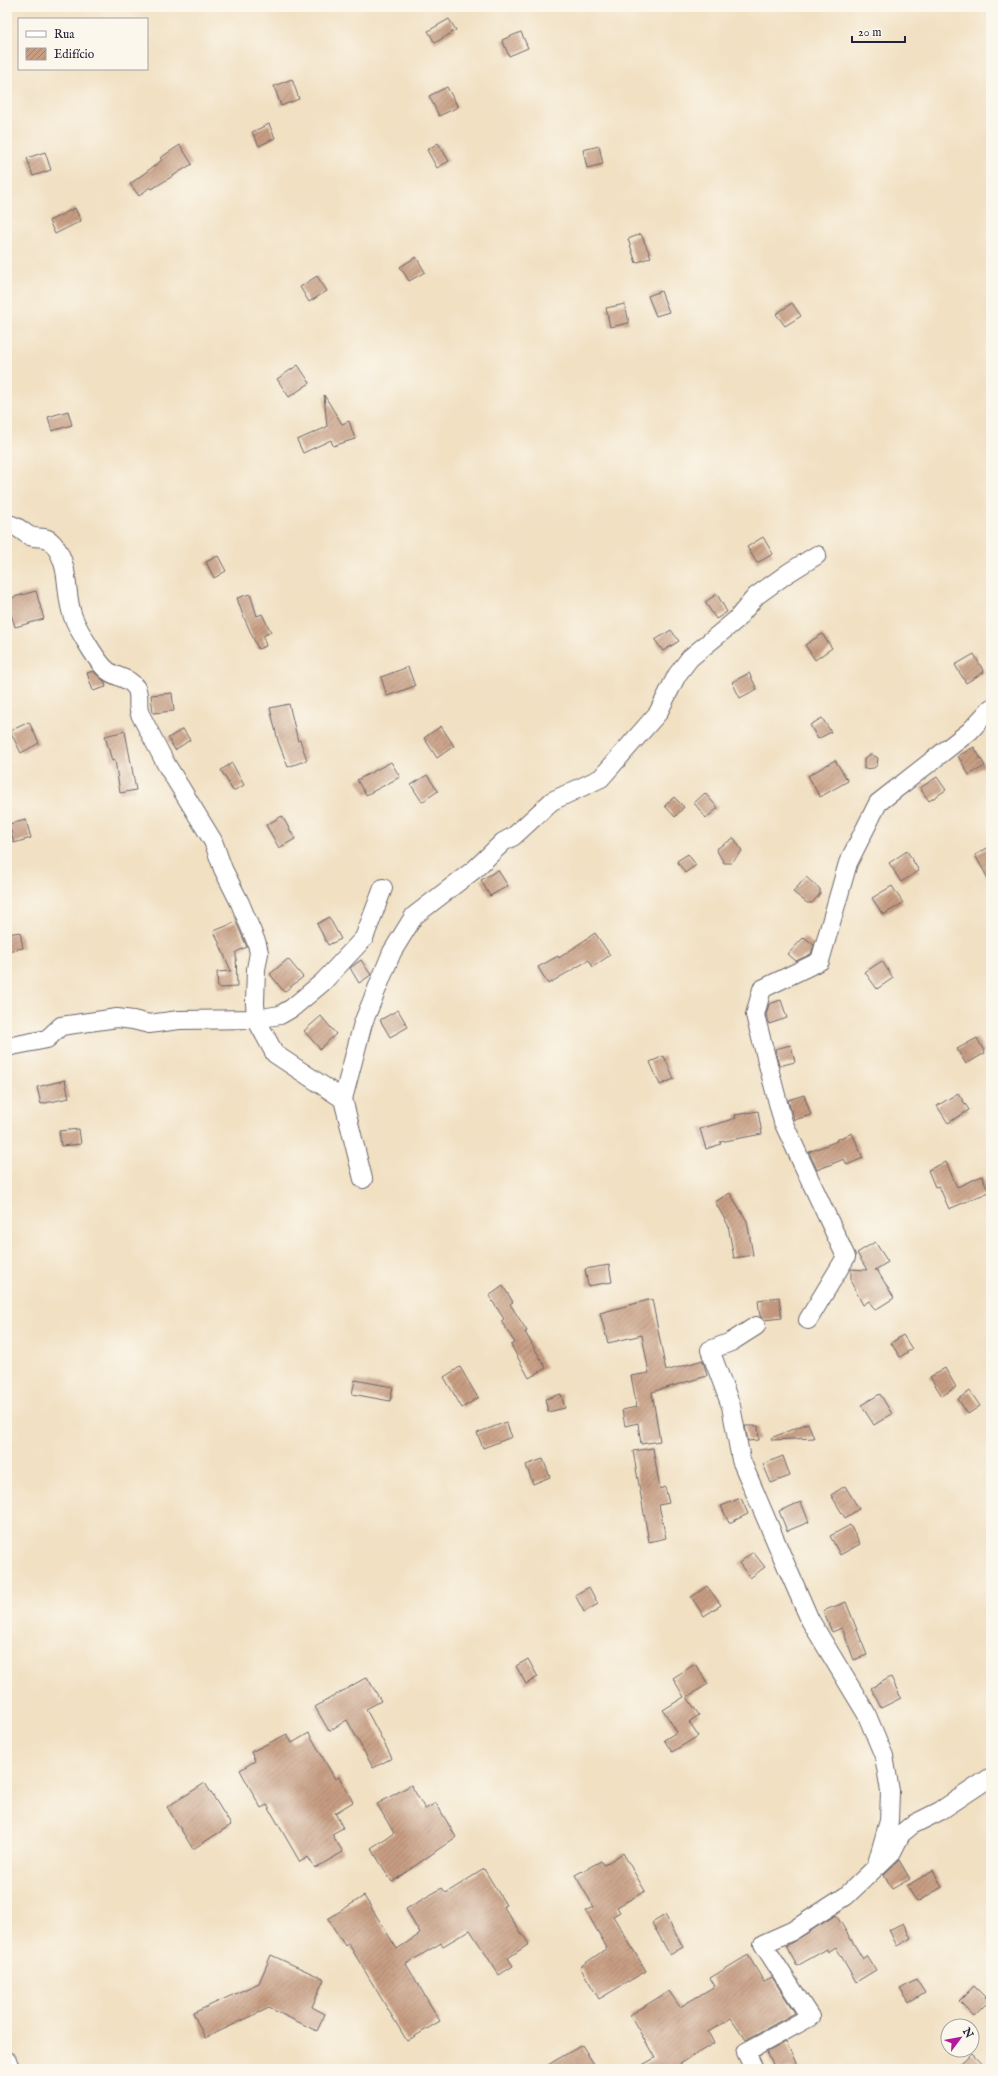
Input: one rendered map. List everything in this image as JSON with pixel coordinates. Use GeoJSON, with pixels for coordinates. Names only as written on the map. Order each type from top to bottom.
{"type":"FeatureCollection","features":[{"type":"Feature","properties":{"kind":"street"},"geometry":{"type":"LineString","coordinates":[[7,524],[13,524],[29,535],[41,536],[54,546],[67,574],[69,600],[74,617],[100,662],[108,672],[128,679],[136,688],[138,693],[137,708],[166,764],[212,841],[223,869],[240,902],[257,944],[259,953],[256,969],[256,1019],[275,1054],[343,1099]]}},
{"type":"Feature","properties":{"kind":"street"},"geometry":{"type":"LineString","coordinates":[[363,1179],[343,1099],[363,1023],[392,952],[414,916],[475,869],[503,842],[514,836],[552,801],[600,778],[658,713],[678,676],[690,658],[736,620],[756,596],[788,573],[817,555]]}},
{"type":"Feature","properties":{"kind":"street"},"geometry":{"type":"LineString","coordinates":[[808,1320],[846,1257],[783,1122],[755,1015],[762,989],[820,961],[848,863],[878,803],[970,731],[991,708]]}},
{"type":"Feature","properties":{"kind":"street"},"geometry":{"type":"LineString","coordinates":[[7,1047],[47,1039],[61,1026],[117,1018],[149,1024],[179,1020],[256,1019],[280,1015],[292,1008],[323,982],[364,938],[382,888]]}},
{"type":"Feature","properties":{"kind":"street"},"geometry":{"type":"LineString","coordinates":[[756,1326],[731,1342],[710,1350],[731,1406],[742,1460],[782,1556],[810,1620],[866,1714],[884,1756],[890,1791],[889,1821],[876,1867]]}},
{"type":"Feature","properties":{"kind":"street"},"geometry":{"type":"LineString","coordinates":[[754,2069],[746,2052],[810,2017],[763,1944],[792,1931],[846,1896],[892,1852],[900,1834],[912,1825],[940,1811],[991,1777]]}},
{"type":"Feature","properties":{"kind":"street"},"geometry":{"type":"LineString","coordinates":[[7,2062],[11,2069]]}},
{"type":"Feature","properties":{"kind":"building"},"geometry":{"type":"Polygon","coordinates":[[[449,19],[456,30],[435,43],[428,31],[449,19]]]}},
{"type":"Feature","properties":{"kind":"building"},"geometry":{"type":"Polygon","coordinates":[[[521,32],[528,48],[509,56],[502,40],[521,32]]]}},
{"type":"Feature","properties":{"kind":"building"},"geometry":{"type":"Polygon","coordinates":[[[292,79],[299,99],[281,106],[274,86],[292,79]]]}},
{"type":"Feature","properties":{"kind":"building"},"geometry":{"type":"Polygon","coordinates":[[[447,87],[458,107],[439,116],[429,96],[447,87]]]}},
{"type":"Feature","properties":{"kind":"building"},"geometry":{"type":"Polygon","coordinates":[[[269,124],[275,138],[259,146],[252,132],[269,124]]]}},
{"type":"Feature","properties":{"kind":"building"},"geometry":{"type":"Polygon","coordinates":[[[438,143],[449,161],[437,168],[427,150],[438,143]]]}},
{"type":"Feature","properties":{"kind":"building"},"geometry":{"type":"Polygon","coordinates":[[[180,145],[192,164],[152,189],[150,187],[139,196],[130,184],[162,160],[160,158],[180,145]]]}},
{"type":"Feature","properties":{"kind":"building"},"geometry":{"type":"Polygon","coordinates":[[[599,146],[603,164],[587,168],[583,150],[599,146]]]}},
{"type":"Feature","properties":{"kind":"building"},"geometry":{"type":"Polygon","coordinates":[[[45,152],[51,170],[33,176],[27,158],[45,152]]]}},
{"type":"Feature","properties":{"kind":"building"},"geometry":{"type":"Polygon","coordinates":[[[75,208],[81,221],[55,234],[49,221],[75,208]]]}},
{"type":"Feature","properties":{"kind":"building"},"geometry":{"type":"Polygon","coordinates":[[[641,234],[651,257],[636,263],[628,239],[641,234]]]}},
{"type":"Feature","properties":{"kind":"building"},"geometry":{"type":"Polygon","coordinates":[[[416,257],[425,272],[409,281],[400,267],[416,257]]]}},
{"type":"Feature","properties":{"kind":"building"},"geometry":{"type":"Polygon","coordinates":[[[317,276],[327,291],[309,302],[300,287],[317,276]]]}},
{"type":"Feature","properties":{"kind":"building"},"geometry":{"type":"Polygon","coordinates":[[[661,291],[669,312],[656,316],[648,296],[661,291]]]}},
{"type":"Feature","properties":{"kind":"building"},"geometry":{"type":"Polygon","coordinates":[[[792,303],[801,316],[785,326],[776,314],[792,303]]]}},
{"type":"Feature","properties":{"kind":"building"},"geometry":{"type":"Polygon","coordinates":[[[625,304],[629,323],[610,327],[606,308],[625,304]]]}},
{"type":"Feature","properties":{"kind":"building"},"geometry":{"type":"Polygon","coordinates":[[[298,365],[310,383],[289,397],[277,379],[298,365]]]}},
{"type":"Feature","properties":{"kind":"building"},"geometry":{"type":"Polygon","coordinates":[[[324,395],[342,424],[349,421],[355,439],[333,446],[331,440],[303,453],[297,440],[327,427],[324,395]]]}},
{"type":"Feature","properties":{"kind":"building"},"geometry":{"type":"Polygon","coordinates":[[[68,411],[72,425],[52,431],[48,417],[68,411]]]}},
{"type":"Feature","properties":{"kind":"building"},"geometry":{"type":"Polygon","coordinates":[[[763,537],[773,554],[757,563],[747,547],[763,537]]]}},
{"type":"Feature","properties":{"kind":"building"},"geometry":{"type":"Polygon","coordinates":[[[218,556],[226,571],[214,578],[206,562],[218,556]]]}},
{"type":"Feature","properties":{"kind":"building"},"geometry":{"type":"Polygon","coordinates":[[[36,591],[44,619],[15,627],[7,599],[36,591]]]}},
{"type":"Feature","properties":{"kind":"building"},"geometry":{"type":"Polygon","coordinates":[[[250,594],[257,616],[262,614],[271,632],[263,636],[266,646],[258,649],[237,598],[250,594]]]}},
{"type":"Feature","properties":{"kind":"building"},"geometry":{"type":"Polygon","coordinates":[[[717,594],[727,612],[716,619],[705,602],[717,594]]]}},
{"type":"Feature","properties":{"kind":"building"},"geometry":{"type":"Polygon","coordinates":[[[671,630],[679,641],[663,651],[655,640],[671,630]]]}},
{"type":"Feature","properties":{"kind":"building"},"geometry":{"type":"Polygon","coordinates":[[[822,634],[832,648],[815,660],[805,645],[822,634]]]}},
{"type":"Feature","properties":{"kind":"building"},"geometry":{"type":"Polygon","coordinates":[[[974,654],[984,672],[966,683],[955,665],[974,654]]]}},
{"type":"Feature","properties":{"kind":"building"},"geometry":{"type":"Polygon","coordinates":[[[408,667],[415,686],[387,696],[381,677],[408,667]]]}},
{"type":"Feature","properties":{"kind":"building"},"geometry":{"type":"Polygon","coordinates":[[[93,671],[104,681],[106,687],[93,691],[87,673],[93,671]]]}},
{"type":"Feature","properties":{"kind":"building"},"geometry":{"type":"Polygon","coordinates":[[[749,673],[757,689],[740,698],[732,682],[749,673]]]}},
{"type":"Feature","properties":{"kind":"building"},"geometry":{"type":"Polygon","coordinates":[[[172,693],[174,711],[153,713],[151,695],[172,693]]]}},
{"type":"Feature","properties":{"kind":"building"},"geometry":{"type":"Polygon","coordinates":[[[289,704],[298,741],[300,740],[307,760],[288,767],[278,741],[270,708],[289,704]]]}},
{"type":"Feature","properties":{"kind":"building"},"geometry":{"type":"Polygon","coordinates":[[[822,718],[831,732],[818,739],[810,725],[822,718]]]}},
{"type":"Feature","properties":{"kind":"building"},"geometry":{"type":"Polygon","coordinates":[[[29,722],[39,743],[21,753],[10,731],[29,722]]]}},
{"type":"Feature","properties":{"kind":"building"},"geometry":{"type":"Polygon","coordinates":[[[441,726],[454,746],[437,758],[424,738],[441,726]]]}},
{"type":"Feature","properties":{"kind":"building"},"geometry":{"type":"Polygon","coordinates":[[[183,729],[190,740],[175,750],[168,738],[183,729]]]}},
{"type":"Feature","properties":{"kind":"building"},"geometry":{"type":"Polygon","coordinates":[[[125,731],[136,790],[120,793],[115,760],[112,761],[105,736],[125,731]]]}},
{"type":"Feature","properties":{"kind":"building"},"geometry":{"type":"Polygon","coordinates":[[[974,747],[985,766],[969,775],[958,756],[974,747]]]}},
{"type":"Feature","properties":{"kind":"building"},"geometry":{"type":"Polygon","coordinates":[[[871,754],[878,758],[877,765],[874,768],[864,769],[864,758],[871,754]]]}},
{"type":"Feature","properties":{"kind":"building"},"geometry":{"type":"Polygon","coordinates":[[[835,760],[848,781],[820,797],[808,776],[835,760]]]}},
{"type":"Feature","properties":{"kind":"building"},"geometry":{"type":"Polygon","coordinates":[[[391,762],[400,777],[366,795],[357,780],[391,762]]]}},
{"type":"Feature","properties":{"kind":"building"},"geometry":{"type":"Polygon","coordinates":[[[232,763],[244,785],[233,791],[221,770],[232,763]]]}},
{"type":"Feature","properties":{"kind":"building"},"geometry":{"type":"Polygon","coordinates":[[[427,775],[438,791],[422,802],[411,785],[427,775]]]}},
{"type":"Feature","properties":{"kind":"building"},"geometry":{"type":"Polygon","coordinates":[[[937,777],[946,790],[929,801],[920,788],[937,777]]]}},
{"type":"Feature","properties":{"kind":"building"},"geometry":{"type":"Polygon","coordinates":[[[705,793],[718,808],[706,818],[694,803],[705,793]]]}},
{"type":"Feature","properties":{"kind":"building"},"geometry":{"type":"Polygon","coordinates":[[[674,797],[684,807],[675,817],[665,806],[674,797]]]}},
{"type":"Feature","properties":{"kind":"building"},"geometry":{"type":"Polygon","coordinates":[[[282,816],[295,839],[279,848],[266,825],[282,816]]]}},
{"type":"Feature","properties":{"kind":"building"},"geometry":{"type":"Polygon","coordinates":[[[26,820],[31,838],[14,843],[9,824],[26,820]]]}},
{"type":"Feature","properties":{"kind":"building"},"geometry":{"type":"Polygon","coordinates":[[[734,838],[742,851],[731,863],[724,863],[716,849],[734,838]]]}},
{"type":"Feature","properties":{"kind":"building"},"geometry":{"type":"Polygon","coordinates":[[[991,846],[991,884],[975,855],[991,846]]]}},
{"type":"Feature","properties":{"kind":"building"},"geometry":{"type":"Polygon","coordinates":[[[907,851],[919,871],[901,882],[889,863],[907,851]]]}},
{"type":"Feature","properties":{"kind":"building"},"geometry":{"type":"Polygon","coordinates":[[[688,854],[696,865],[685,873],[677,861],[688,854]]]}},
{"type":"Feature","properties":{"kind":"building"},"geometry":{"type":"Polygon","coordinates":[[[498,870],[508,886],[490,896],[481,880],[498,870]]]}},
{"type":"Feature","properties":{"kind":"building"},"geometry":{"type":"Polygon","coordinates":[[[806,877],[820,889],[820,894],[812,903],[807,903],[793,892],[806,877]]]}},
{"type":"Feature","properties":{"kind":"building"},"geometry":{"type":"Polygon","coordinates":[[[892,886],[903,903],[883,915],[872,898],[892,886]]]}},
{"type":"Feature","properties":{"kind":"building"},"geometry":{"type":"Polygon","coordinates":[[[329,917],[341,939],[328,945],[317,924],[329,917]]]}},
{"type":"Feature","properties":{"kind":"building"},"geometry":{"type":"Polygon","coordinates":[[[236,922],[247,947],[236,952],[237,987],[218,988],[217,972],[231,971],[214,931],[236,922]]]}},
{"type":"Feature","properties":{"kind":"building"},"geometry":{"type":"Polygon","coordinates":[[[20,932],[23,948],[7,951],[7,934],[20,932]]]}},
{"type":"Feature","properties":{"kind":"building"},"geometry":{"type":"Polygon","coordinates":[[[595,933],[610,955],[593,967],[589,960],[548,984],[538,967],[558,956],[559,958],[595,933]]]}},
{"type":"Feature","properties":{"kind":"building"},"geometry":{"type":"Polygon","coordinates":[[[804,937],[814,945],[811,954],[796,961],[788,954],[804,937]]]}},
{"type":"Feature","properties":{"kind":"building"},"geometry":{"type":"Polygon","coordinates":[[[288,959],[303,977],[284,992],[270,974],[288,959]]]}},
{"type":"Feature","properties":{"kind":"building"},"geometry":{"type":"Polygon","coordinates":[[[361,960],[371,975],[359,983],[350,968],[361,960]]]}},
{"type":"Feature","properties":{"kind":"building"},"geometry":{"type":"Polygon","coordinates":[[[882,961],[893,978],[877,989],[865,972],[882,961]]]}},
{"type":"Feature","properties":{"kind":"building"},"geometry":{"type":"Polygon","coordinates":[[[781,1000],[787,1018],[769,1024],[766,1015],[769,1004],[781,1000]]]}},
{"type":"Feature","properties":{"kind":"building"},"geometry":{"type":"Polygon","coordinates":[[[398,1010],[408,1027],[390,1037],[380,1020],[398,1010]]]}},
{"type":"Feature","properties":{"kind":"building"},"geometry":{"type":"Polygon","coordinates":[[[321,1016],[336,1034],[320,1049],[304,1031],[321,1016]]]}},
{"type":"Feature","properties":{"kind":"building"},"geometry":{"type":"Polygon","coordinates":[[[977,1038],[985,1053],[966,1064],[957,1049],[977,1038]]]}},
{"type":"Feature","properties":{"kind":"building"},"geometry":{"type":"Polygon","coordinates":[[[791,1045],[795,1062],[779,1066],[775,1049],[791,1045]]]}},
{"type":"Feature","properties":{"kind":"building"},"geometry":{"type":"Polygon","coordinates":[[[664,1056],[674,1079],[660,1085],[650,1062],[664,1056]]]}},
{"type":"Feature","properties":{"kind":"building"},"geometry":{"type":"Polygon","coordinates":[[[65,1080],[69,1098],[41,1104],[37,1087],[65,1080]]]}},
{"type":"Feature","properties":{"kind":"building"},"geometry":{"type":"Polygon","coordinates":[[[958,1093],[969,1110],[948,1123],[937,1106],[958,1093]]]}},
{"type":"Feature","properties":{"kind":"building"},"geometry":{"type":"Polygon","coordinates":[[[804,1095],[811,1115],[794,1120],[788,1100],[804,1095]]]}},
{"type":"Feature","properties":{"kind":"building"},"geometry":{"type":"Polygon","coordinates":[[[758,1111],[762,1134],[720,1142],[721,1144],[706,1149],[700,1129],[736,1118],[735,1115],[758,1111]]]}},
{"type":"Feature","properties":{"kind":"building"},"geometry":{"type":"Polygon","coordinates":[[[79,1129],[81,1144],[61,1146],[59,1131],[79,1129]]]}},
{"type":"Feature","properties":{"kind":"building"},"geometry":{"type":"Polygon","coordinates":[[[852,1133],[863,1158],[847,1165],[844,1159],[817,1170],[809,1152],[837,1141],[836,1140],[852,1133]]]}},
{"type":"Feature","properties":{"kind":"building"},"geometry":{"type":"Polygon","coordinates":[[[946,1162],[957,1187],[982,1176],[989,1192],[949,1209],[939,1186],[935,1187],[928,1170],[946,1162]]]}},
{"type":"Feature","properties":{"kind":"building"},"geometry":{"type":"Polygon","coordinates":[[[730,1193],[747,1221],[753,1255],[734,1258],[728,1225],[715,1202],[730,1193]]]}},
{"type":"Feature","properties":{"kind":"building"},"geometry":{"type":"Polygon","coordinates":[[[875,1242],[888,1262],[875,1270],[877,1270],[894,1298],[875,1310],[869,1301],[863,1305],[851,1282],[851,1269],[867,1270],[857,1253],[875,1242]]]}},
{"type":"Feature","properties":{"kind":"building"},"geometry":{"type":"Polygon","coordinates":[[[609,1265],[612,1282],[588,1286],[585,1269],[609,1265]]]}},
{"type":"Feature","properties":{"kind":"building"},"geometry":{"type":"Polygon","coordinates":[[[503,1286],[513,1302],[510,1304],[527,1331],[525,1332],[546,1368],[529,1378],[511,1345],[515,1343],[501,1321],[504,1319],[489,1296],[503,1286]]]}},
{"type":"Feature","properties":{"kind":"building"},"geometry":{"type":"Polygon","coordinates":[[[779,1297],[782,1318],[764,1320],[760,1316],[758,1300],[779,1297]]]}},
{"type":"Feature","properties":{"kind":"building"},"geometry":{"type":"Polygon","coordinates":[[[652,1299],[666,1371],[703,1360],[707,1376],[652,1392],[660,1441],[641,1444],[638,1423],[625,1426],[622,1410],[637,1407],[631,1376],[649,1373],[642,1335],[608,1343],[600,1313],[652,1299]]]}},
{"type":"Feature","properties":{"kind":"building"},"geometry":{"type":"Polygon","coordinates":[[[903,1335],[912,1349],[900,1357],[891,1343],[903,1335]]]}},
{"type":"Feature","properties":{"kind":"building"},"geometry":{"type":"Polygon","coordinates":[[[460,1367],[478,1398],[462,1408],[444,1377],[460,1367]]]}},
{"type":"Feature","properties":{"kind":"building"},"geometry":{"type":"Polygon","coordinates":[[[945,1368],[956,1387],[942,1396],[930,1377],[945,1368]]]}},
{"type":"Feature","properties":{"kind":"building"},"geometry":{"type":"Polygon","coordinates":[[[355,1380],[393,1387],[390,1401],[352,1394],[355,1380]]]}},
{"type":"Feature","properties":{"kind":"building"},"geometry":{"type":"Polygon","coordinates":[[[970,1391],[980,1406],[968,1414],[958,1399],[970,1391]]]}},
{"type":"Feature","properties":{"kind":"building"},"geometry":{"type":"Polygon","coordinates":[[[561,1394],[565,1408],[548,1412],[545,1399],[561,1394]]]}},
{"type":"Feature","properties":{"kind":"building"},"geometry":{"type":"Polygon","coordinates":[[[880,1394],[892,1414],[874,1425],[861,1405],[880,1394]]]}},
{"type":"Feature","properties":{"kind":"building"},"geometry":{"type":"Polygon","coordinates":[[[506,1422],[512,1437],[483,1448],[477,1433],[506,1422]]]}},
{"type":"Feature","properties":{"kind":"building"},"geometry":{"type":"Polygon","coordinates":[[[808,1423],[814,1438],[772,1440],[771,1438],[808,1423]]]}},
{"type":"Feature","properties":{"kind":"building"},"geometry":{"type":"Polygon","coordinates":[[[745,1426],[758,1426],[759,1440],[748,1441],[745,1426]]]}},
{"type":"Feature","properties":{"kind":"building"},"geometry":{"type":"Polygon","coordinates":[[[653,1448],[660,1489],[665,1487],[669,1503],[659,1505],[666,1538],[649,1542],[633,1451],[653,1448]]]}},
{"type":"Feature","properties":{"kind":"building"},"geometry":{"type":"Polygon","coordinates":[[[783,1456],[790,1476],[771,1483],[763,1464],[783,1456]]]}},
{"type":"Feature","properties":{"kind":"building"},"geometry":{"type":"Polygon","coordinates":[[[543,1459],[550,1477],[533,1484],[526,1465],[543,1459]]]}},
{"type":"Feature","properties":{"kind":"building"},"geometry":{"type":"Polygon","coordinates":[[[845,1486],[859,1509],[845,1518],[831,1495],[845,1486]]]}},
{"type":"Feature","properties":{"kind":"building"},"geometry":{"type":"Polygon","coordinates":[[[741,1498],[748,1514],[729,1523],[721,1506],[741,1498]]]}},
{"type":"Feature","properties":{"kind":"building"},"geometry":{"type":"Polygon","coordinates":[[[801,1502],[809,1522],[787,1531],[779,1511],[801,1502]]]}},
{"type":"Feature","properties":{"kind":"building"},"geometry":{"type":"Polygon","coordinates":[[[850,1525],[860,1544],[840,1555],[830,1536],[850,1525]]]}},
{"type":"Feature","properties":{"kind":"building"},"geometry":{"type":"Polygon","coordinates":[[[753,1552],[765,1567],[750,1578],[739,1563],[753,1552]]]}},
{"type":"Feature","properties":{"kind":"building"},"geometry":{"type":"Polygon","coordinates":[[[707,1586],[721,1605],[704,1616],[691,1597],[707,1586]]]}},
{"type":"Feature","properties":{"kind":"building"},"geometry":{"type":"Polygon","coordinates":[[[589,1587],[598,1604],[584,1612],[575,1595],[589,1587]]]}},
{"type":"Feature","properties":{"kind":"building"},"geometry":{"type":"Polygon","coordinates":[[[846,1602],[867,1655],[854,1660],[842,1628],[832,1632],[823,1611],[846,1602]]]}},
{"type":"Feature","properties":{"kind":"building"},"geometry":{"type":"Polygon","coordinates":[[[528,1659],[538,1677],[526,1684],[516,1666],[528,1659]]]}},
{"type":"Feature","properties":{"kind":"building"},"geometry":{"type":"Polygon","coordinates":[[[695,1664],[708,1684],[687,1697],[699,1715],[689,1722],[698,1736],[672,1752],[664,1740],[677,1732],[663,1710],[684,1697],[673,1678],[695,1664]]]}},
{"type":"Feature","properties":{"kind":"building"},"geometry":{"type":"Polygon","coordinates":[[[367,1677],[381,1701],[366,1709],[392,1758],[373,1768],[347,1720],[329,1731],[315,1707],[367,1677]]]}},
{"type":"Feature","properties":{"kind":"building"},"geometry":{"type":"Polygon","coordinates":[[[891,1677],[901,1698],[881,1708],[871,1688],[891,1677]]]}},
{"type":"Feature","properties":{"kind":"building"},"geometry":{"type":"Polygon","coordinates":[[[309,1733],[335,1779],[339,1777],[353,1802],[335,1813],[343,1828],[332,1834],[343,1852],[315,1868],[308,1857],[300,1862],[267,1805],[261,1808],[240,1770],[255,1761],[251,1752],[287,1734],[292,1743],[309,1733]]]}},
{"type":"Feature","properties":{"kind":"building"},"geometry":{"type":"Polygon","coordinates":[[[205,1783],[231,1825],[193,1849],[167,1807],[205,1783]]]}},
{"type":"Feature","properties":{"kind":"building"},"geometry":{"type":"Polygon","coordinates":[[[411,1785],[425,1809],[436,1803],[456,1837],[392,1882],[371,1848],[394,1833],[377,1804],[411,1785]]]}},
{"type":"Feature","properties":{"kind":"building"},"geometry":{"type":"Polygon","coordinates":[[[623,1853],[645,1891],[617,1907],[620,1912],[613,1916],[646,1971],[599,1999],[580,1967],[607,1948],[586,1911],[594,1907],[575,1875],[601,1861],[604,1865],[623,1853]]]}},
{"type":"Feature","properties":{"kind":"building"},"geometry":{"type":"Polygon","coordinates":[[[899,1860],[910,1879],[892,1889],[884,1874],[899,1860]]]}},
{"type":"Feature","properties":{"kind":"building"},"geometry":{"type":"Polygon","coordinates":[[[484,1869],[506,1905],[503,1906],[529,1944],[508,1958],[513,1966],[499,1975],[470,1930],[443,1946],[441,1943],[406,1964],[440,2021],[407,2041],[348,1943],[345,1946],[328,1919],[364,1896],[397,1949],[420,1934],[406,1909],[442,1888],[446,1893],[484,1869]]]}},
{"type":"Feature","properties":{"kind":"building"},"geometry":{"type":"Polygon","coordinates":[[[933,1870],[942,1887],[917,1902],[907,1886],[933,1870]]]}},
{"type":"Feature","properties":{"kind":"building"},"geometry":{"type":"Polygon","coordinates":[[[665,1915],[683,1947],[670,1955],[652,1923],[665,1915]]]}},
{"type":"Feature","properties":{"kind":"building"},"geometry":{"type":"Polygon","coordinates":[[[836,1915],[863,1959],[867,1956],[876,1970],[856,1982],[836,1947],[828,1952],[827,1949],[797,1966],[786,1946],[836,1915]]]}},
{"type":"Feature","properties":{"kind":"building"},"geometry":{"type":"Polygon","coordinates":[[[903,1923],[911,1938],[897,1946],[889,1930],[903,1923]]]}},
{"type":"Feature","properties":{"kind":"building"},"geometry":{"type":"Polygon","coordinates":[[[271,1955],[324,1979],[312,2007],[325,2014],[317,2031],[269,2008],[205,2038],[193,2013],[259,1983],[271,1955]]]}},
{"type":"Feature","properties":{"kind":"building"},"geometry":{"type":"Polygon","coordinates":[[[748,1955],[764,1982],[772,1977],[795,2013],[746,2040],[731,2018],[708,2032],[714,2043],[672,2069],[635,2069],[655,2058],[630,2015],[669,1991],[680,2007],[715,1986],[710,1978],[748,1955]]]}},
{"type":"Feature","properties":{"kind":"building"},"geometry":{"type":"Polygon","coordinates":[[[916,1979],[925,1993],[909,2003],[900,1988],[916,1979]]]}},
{"type":"Feature","properties":{"kind":"building"},"geometry":{"type":"Polygon","coordinates":[[[974,1986],[989,2001],[974,2016],[959,2001],[974,1986]]]}},
{"type":"Feature","properties":{"kind":"building"},"geometry":{"type":"Polygon","coordinates":[[[786,2042],[799,2069],[775,2069],[767,2052],[786,2042]]]}},
{"type":"Feature","properties":{"kind":"building"},"geometry":{"type":"Polygon","coordinates":[[[582,2045],[597,2069],[541,2069],[563,2056],[582,2045]]]}},
{"type":"Feature","properties":{"kind":"building"},"geometry":{"type":"Polygon","coordinates":[[[966,2058],[977,2058],[987,2069],[954,2069],[966,2058]]]}}]}
